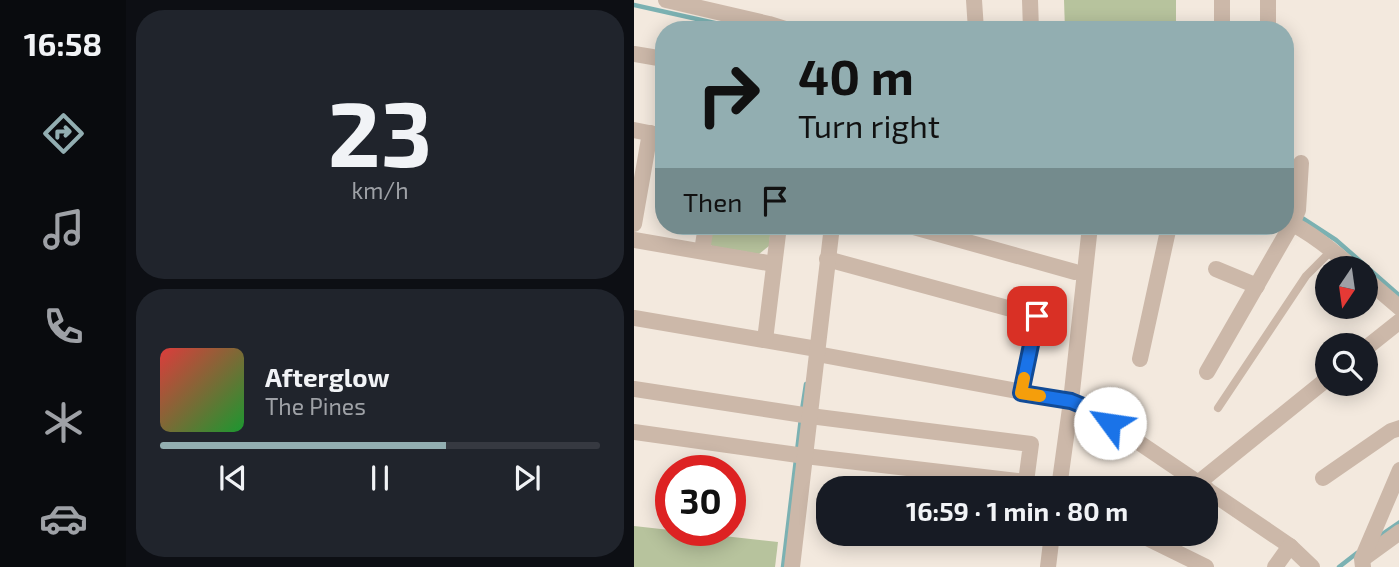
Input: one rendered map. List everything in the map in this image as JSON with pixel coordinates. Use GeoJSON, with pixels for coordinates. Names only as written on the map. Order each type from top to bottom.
{"type":"FeatureCollection","features":[{"type":"Feature","properties":{"kind":"street"},"geometry":{"type":"LineString","coordinates":[[666,0],[756,21]]}},
{"type":"Feature","properties":{"kind":"street"},"geometry":{"type":"LineString","coordinates":[[974,0],[975,21]]}},
{"type":"Feature","properties":{"kind":"street"},"geometry":{"type":"LineString","coordinates":[[1030,0],[1031,21]]}},
{"type":"Feature","properties":{"kind":"street"},"geometry":{"type":"LineString","coordinates":[[1222,0],[1222,21]]}},
{"type":"Feature","properties":{"kind":"street"},"geometry":{"type":"LineString","coordinates":[[1268,0],[1268,21]]}},
{"type":"Feature","properties":{"kind":"street"},"geometry":{"type":"LineString","coordinates":[[634,54],[655,58]]}},
{"type":"Feature","properties":{"kind":"street"},"geometry":{"type":"LineString","coordinates":[[634,224],[649,133]]}},
{"type":"Feature","properties":{"kind":"street"},"geometry":{"type":"LineString","coordinates":[[1294,207],[1301,163]]}},
{"type":"Feature","properties":{"kind":"street"},"geometry":{"type":"LineString","coordinates":[[1294,221],[1339,256]]}},
{"type":"Feature","properties":{"kind":"street"},"geometry":{"type":"LineString","coordinates":[[702,251],[705,235]]}},
{"type":"Feature","properties":{"kind":"street"},"geometry":{"type":"LineString","coordinates":[[765,340],[778,235]]}},
{"type":"Feature","properties":{"kind":"street"},"geometry":{"type":"LineString","coordinates":[[792,567],[799,455],[831,235]]}},
{"type":"Feature","properties":{"kind":"street"},"geometry":{"type":"LineString","coordinates":[[942,235],[1075,272]]}},
{"type":"Feature","properties":{"kind":"street"},"geometry":{"type":"LineString","coordinates":[[1061,476],[1089,235]]}},
{"type":"Feature","properties":{"kind":"street"},"geometry":{"type":"LineString","coordinates":[[1140,359],[1167,235]]}},
{"type":"Feature","properties":{"kind":"street"},"geometry":{"type":"LineString","coordinates":[[1207,372],[1284,235]]}},
{"type":"Feature","properties":{"kind":"street"},"geometry":{"type":"LineString","coordinates":[[634,240],[774,264]]}},
{"type":"Feature","properties":{"kind":"street"},"geometry":{"type":"LineString","coordinates":[[827,259],[1037,316],[1021,393]]}},
{"type":"Feature","properties":{"kind":"street"},"geometry":{"type":"LineString","coordinates":[[1216,269],[1257,286]]}},
{"type":"Feature","properties":{"kind":"street"},"geometry":{"type":"LineString","coordinates":[[1378,290],[1399,308]]}},
{"type":"Feature","properties":{"kind":"street"},"geometry":{"type":"LineString","coordinates":[[634,318],[765,340],[1071,401],[1088,408],[1187,476]]}},
{"type":"Feature","properties":{"kind":"street"},"geometry":{"type":"LineString","coordinates":[[1378,338],[1399,321]]}},
{"type":"Feature","properties":{"kind":"street"},"geometry":{"type":"LineString","coordinates":[[634,389],[804,415],[1031,444],[1026,482],[634,432]]}},
{"type":"Feature","properties":{"kind":"street"},"geometry":{"type":"LineString","coordinates":[[1216,476],[1315,389]]}},
{"type":"Feature","properties":{"kind":"street"},"geometry":{"type":"LineString","coordinates":[[1323,478],[1399,428]]}},
{"type":"Feature","properties":{"kind":"street"},"geometry":{"type":"LineString","coordinates":[[1362,563],[1399,470]]}},
{"type":"Feature","properties":{"kind":"street"},"geometry":{"type":"LineString","coordinates":[[1218,497],[1290,546],[1312,567]]}},
{"type":"Feature","properties":{"kind":"street"},"geometry":{"type":"LineString","coordinates":[[1362,563],[1399,532]]}},
{"type":"Feature","properties":{"kind":"street"},"geometry":{"type":"LineString","coordinates":[[1048,567],[1051,546]]}},
{"type":"Feature","properties":{"kind":"street"},"geometry":{"type":"LineString","coordinates":[[1163,546],[1206,567]]}},
{"type":"Feature","properties":{"kind":"street"},"geometry":{"type":"LineString","coordinates":[[1275,567],[1290,546]]}},
{"type":"Feature","properties":{"kind":"lane"},"geometry":{"type":"LineString","coordinates":[[1218,408],[1306,276],[1332,250]]}},
{"type":"Feature","properties":{"kind":"green space"},"geometry":{"type":"Polygon","coordinates":[[[1064,0],[1176,0],[1176,21],[1065,21],[1064,0]]]}},
{"type":"Feature","properties":{"kind":"green space"},"geometry":{"type":"Polygon","coordinates":[[[709,235],[770,235],[769,246],[759,254],[712,246],[708,242],[709,235]]]}},
{"type":"Feature","properties":{"kind":"green space"},"geometry":{"type":"Polygon","coordinates":[[[634,526],[655,528],[655,546],[746,546],[746,538],[778,542],[775,567],[634,567],[634,526]]]}},
{"type":"Feature","properties":{"kind":"waterway"},"geometry":{"type":"LineString","coordinates":[[634,5],[706,21]]}},
{"type":"Feature","properties":{"kind":"waterway"},"geometry":{"type":"LineString","coordinates":[[1299,216],[1336,240],[1400,296]]}},
{"type":"Feature","properties":{"kind":"waterway"},"geometry":{"type":"LineString","coordinates":[[802,410],[806,384]]}},
{"type":"Feature","properties":{"kind":"waterway"},"geometry":{"type":"LineString","coordinates":[[783,567],[801,418]]}},
{"type":"Feature","properties":{"kind":"waterway"},"geometry":{"type":"LineString","coordinates":[[1378,537],[1400,522]]}},
{"type":"Feature","properties":{"kind":"waterway"},"geometry":{"type":"LineString","coordinates":[[1339,567],[1357,553]]}},
{"type":"Feature","properties":{"kind":"slow traffic"},"geometry":{"type":"LineString","coordinates":[[1024,378],[1021,393],[1040,396]]}},
{"type":"Feature","properties":{"kind":"route"},"geometry":{"type":"LineString","coordinates":[[1037,316],[1021,393],[1071,401],[1088,408],[1110,423]]}}]}
